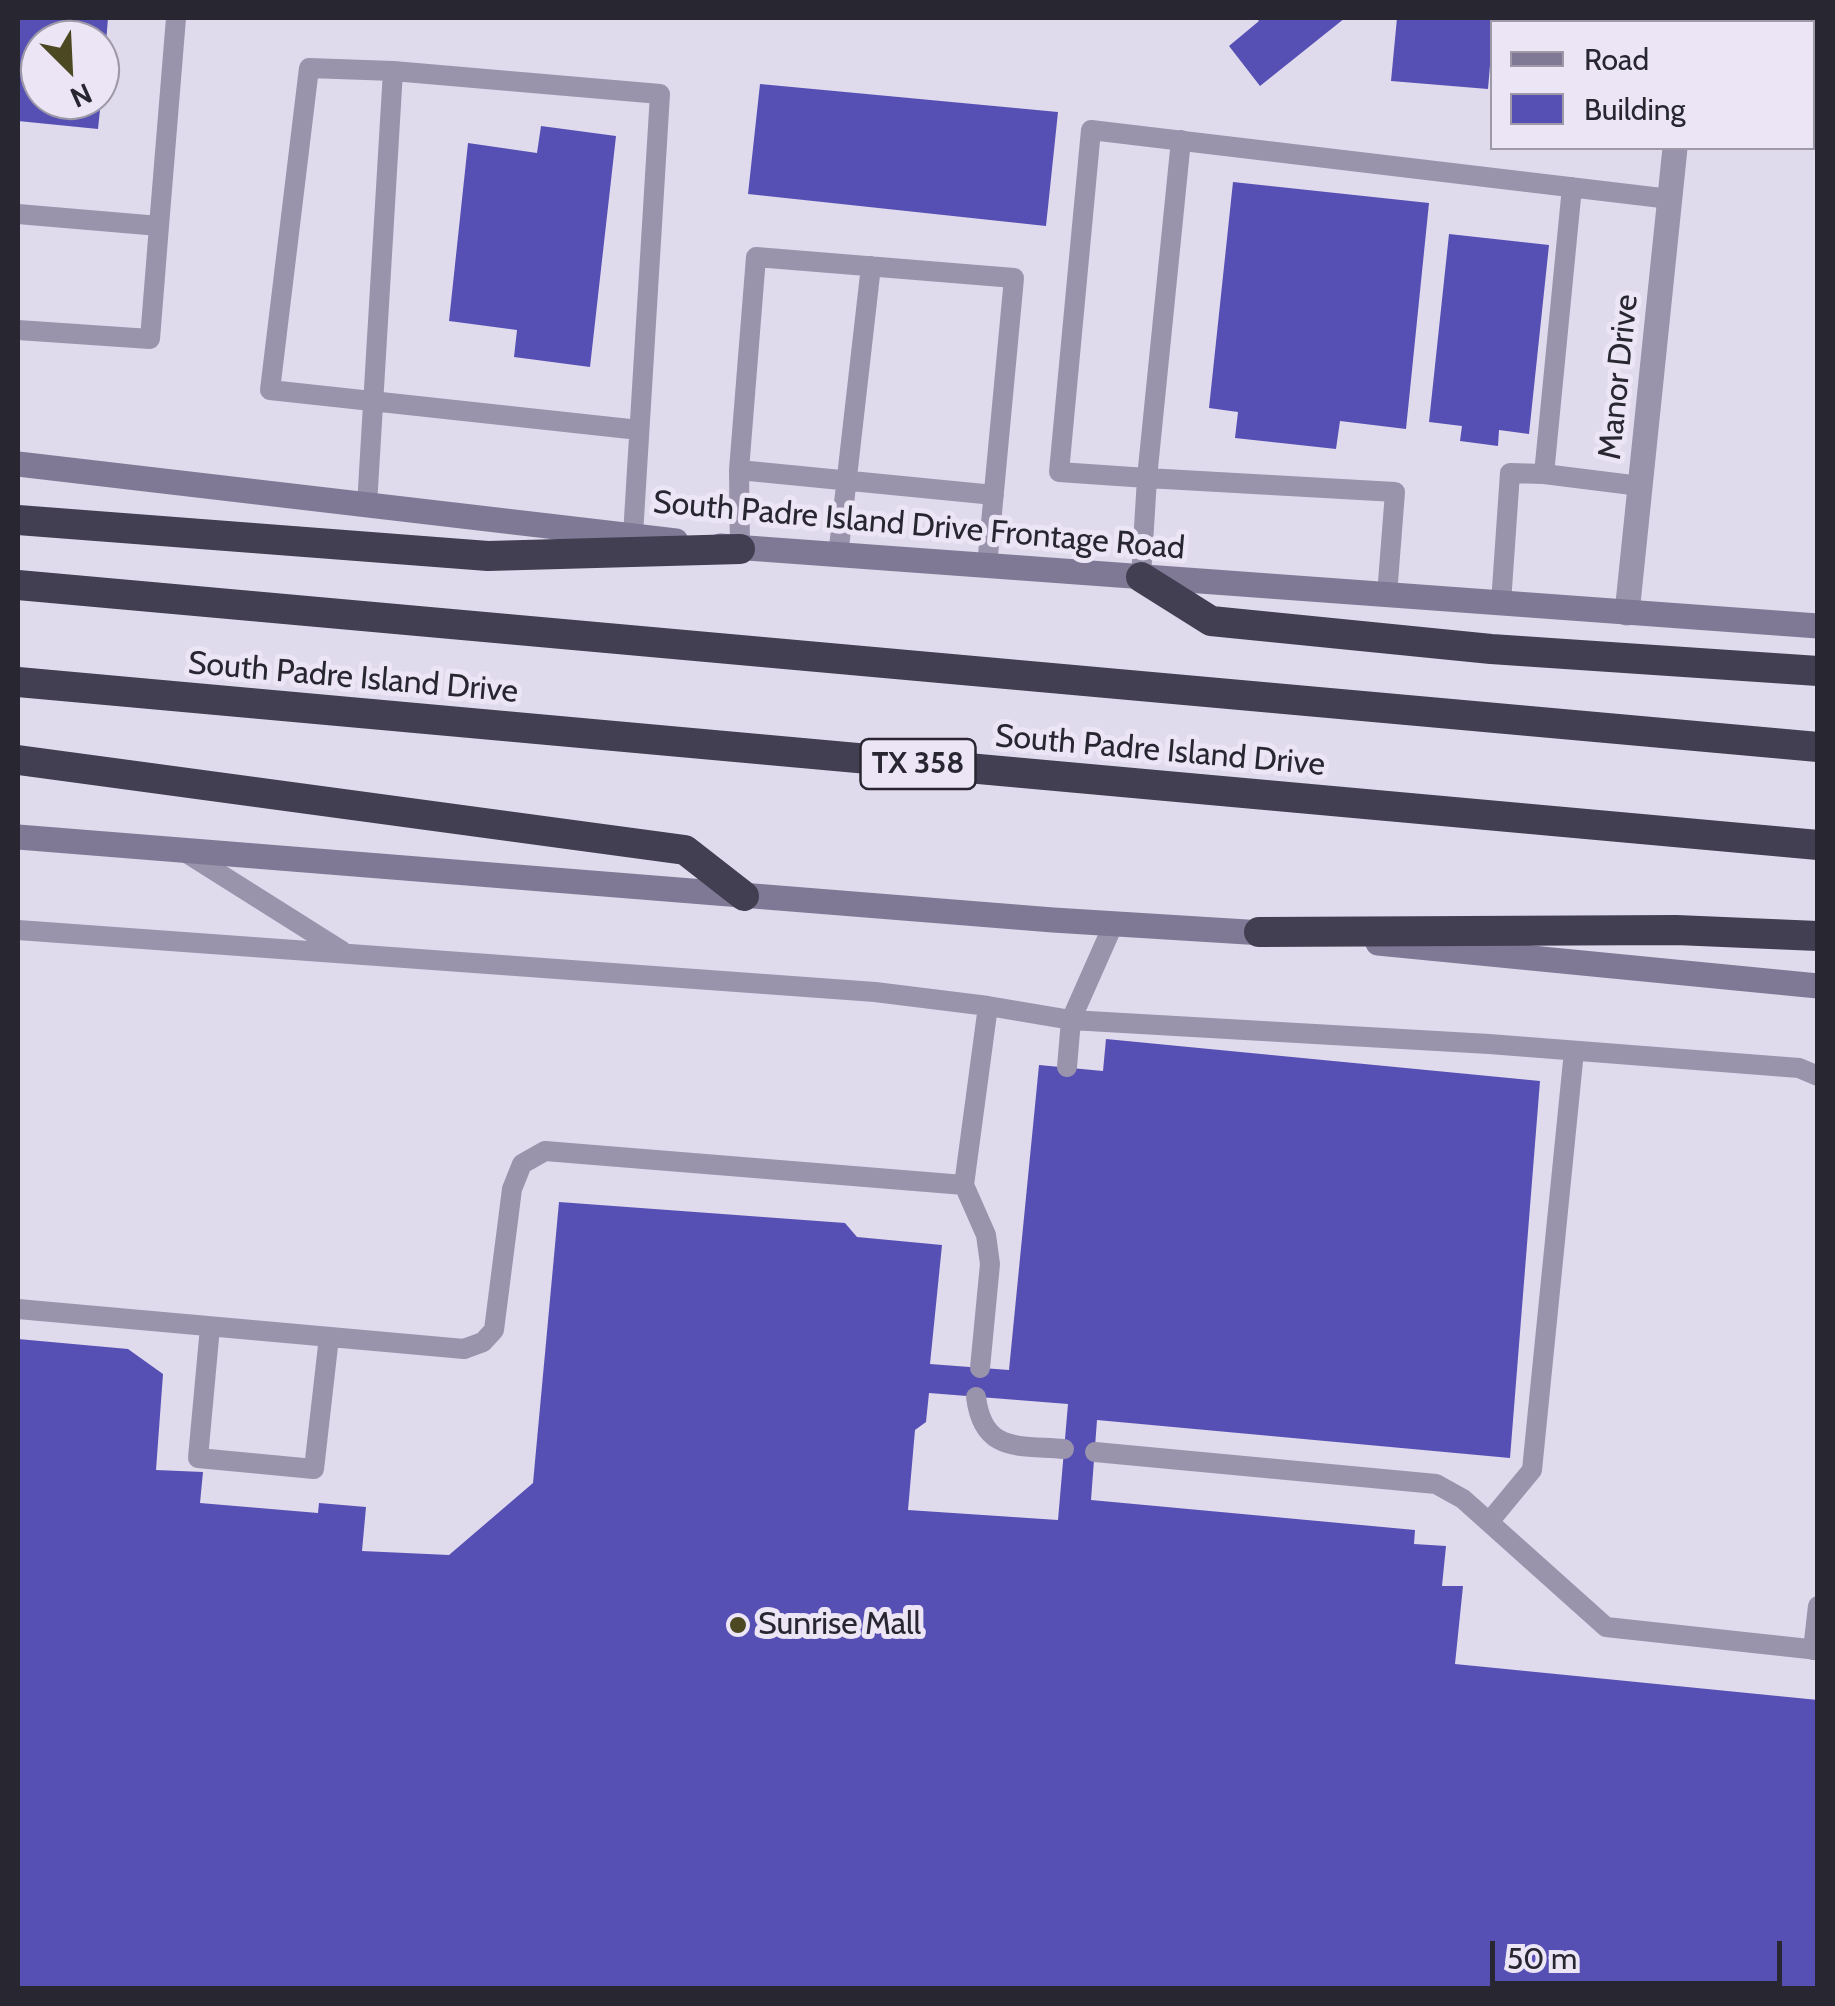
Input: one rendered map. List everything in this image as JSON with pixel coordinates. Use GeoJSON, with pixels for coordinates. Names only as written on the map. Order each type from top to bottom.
{"type":"FeatureCollection","features":[{"type":"Feature","properties":{"kind":"highway"},"geometry":{"type":"LineString","coordinates":[[18,520],[488,556],[740,549]]}},
{"type":"Feature","properties":{"kind":"highway"},"geometry":{"type":"LineString","coordinates":[[1141,577],[1211,621],[1490,648],[1818,671]]}},
{"type":"Feature","properties":{"kind":"highway","name":"South Padre Island Drive"},"geometry":{"type":"LineString","coordinates":[[18,586],[1818,747]]}},
{"type":"Feature","properties":{"kind":"highway","name":"South Padre Island Drive"},"geometry":{"type":"LineString","coordinates":[[18,682],[1818,845]]}},
{"type":"Feature","properties":{"kind":"highway"},"geometry":{"type":"LineString","coordinates":[[18,760],[684,850],[744,896]]}},
{"type":"Feature","properties":{"kind":"highway"},"geometry":{"type":"LineString","coordinates":[[1259,932],[1676,930],[1818,936]]}},
{"type":"Feature","properties":{"kind":"main road","name":"South Padre Island Drive Frontage Road"},"geometry":{"type":"LineString","coordinates":[[18,464],[740,549],[1818,626]]}},
{"type":"Feature","properties":{"kind":"main road"},"geometry":{"type":"LineString","coordinates":[[18,838],[744,896],[1259,932],[1818,986]]}},
{"type":"Feature","properties":{"kind":"street","name":"Manor Drive"},"geometry":{"type":"LineString","coordinates":[[1627,613],[1675,150]]}},
{"type":"Feature","properties":{"kind":"lane"},"geometry":{"type":"LineString","coordinates":[[18,330],[150,339],[176,18]]}},
{"type":"Feature","properties":{"kind":"lane"},"geometry":{"type":"LineString","coordinates":[[633,536],[660,94],[393,70],[308,68],[270,390],[639,430]]}},
{"type":"Feature","properties":{"kind":"lane"},"geometry":{"type":"LineString","coordinates":[[368,505],[393,70]]}},
{"type":"Feature","properties":{"kind":"lane"},"geometry":{"type":"LineString","coordinates":[[1387,596],[1396,492],[1059,472],[1091,130],[1670,199]]}},
{"type":"Feature","properties":{"kind":"lane"},"geometry":{"type":"LineString","coordinates":[[1141,577],[1146,478],[1181,140]]}},
{"type":"Feature","properties":{"kind":"lane"},"geometry":{"type":"LineString","coordinates":[[1544,474],[1572,187]]}},
{"type":"Feature","properties":{"kind":"lane"},"geometry":{"type":"LineString","coordinates":[[18,214],[159,226]]}},
{"type":"Feature","properties":{"kind":"lane"},"geometry":{"type":"LineString","coordinates":[[740,549],[739,470],[756,257],[1014,278],[988,566]]}},
{"type":"Feature","properties":{"kind":"lane"},"geometry":{"type":"LineString","coordinates":[[838,556],[871,266]]}},
{"type":"Feature","properties":{"kind":"lane"},"geometry":{"type":"LineString","coordinates":[[739,470],[994,495]]}},
{"type":"Feature","properties":{"kind":"lane"},"geometry":{"type":"LineString","coordinates":[[1501,603],[1510,473],[1640,486]]}},
{"type":"Feature","properties":{"kind":"lane"},"geometry":{"type":"LineString","coordinates":[[183,850],[344,952]]}},
{"type":"Feature","properties":{"kind":"lane"},"geometry":{"type":"LineString","coordinates":[[1067,1068],[1071,1020],[1114,924]]}},
{"type":"Feature","properties":{"kind":"lane"},"geometry":{"type":"LineString","coordinates":[[18,930],[875,992],[1071,1020],[1489,1044],[1799,1068],[1818,1076]]}},
{"type":"Feature","properties":{"kind":"lane"},"geometry":{"type":"LineString","coordinates":[[980,1368],[990,1264],[986,1235],[964,1184],[988,1006]]}},
{"type":"Feature","properties":{"kind":"lane"},"geometry":{"type":"LineString","coordinates":[[1488,1522],[1532,1470],[1574,1051]]}},
{"type":"Feature","properties":{"kind":"lane"},"geometry":{"type":"LineString","coordinates":[[18,1309],[464,1349],[483,1342],[494,1330],[512,1189],[522,1164],[544,1150],[964,1184]]}},
{"type":"Feature","properties":{"kind":"lane"},"geometry":{"type":"LineString","coordinates":[[210,1327],[198,1458],[314,1469],[329,1337]]}},
{"type":"Feature","properties":{"kind":"lane"},"geometry":{"type":"LineString","coordinates":[[976,1397],[979,1419],[992,1437],[1064,1449]]}},
{"type":"Feature","properties":{"kind":"lane"},"geometry":{"type":"LineString","coordinates":[[1095,1452],[1436,1484],[1463,1499],[1606,1627],[1815,1650],[1818,1606]]}},
{"type":"Feature","properties":{"kind":"building"},"geometry":{"type":"Polygon","coordinates":[[[18,18],[108,18],[20,20],[20,120],[99,120],[98,129],[18,121],[18,18]]]}},
{"type":"Feature","properties":{"kind":"building"},"geometry":{"type":"Polygon","coordinates":[[[1256,18],[1345,18],[1260,86],[1229,46],[1259,21],[1256,18]]]}},
{"type":"Feature","properties":{"kind":"building"},"geometry":{"type":"Polygon","coordinates":[[[1397,18],[1494,18],[1490,20],[1488,89],[1391,81],[1397,18]]]}},
{"type":"Feature","properties":{"kind":"building"},"geometry":{"type":"Polygon","coordinates":[[[1512,18],[1615,18],[1614,20],[1512,18]]]}},
{"type":"Feature","properties":{"kind":"building"},"geometry":{"type":"Polygon","coordinates":[[[1818,18],[1818,58],[1815,20],[1752,20],[1818,18]]]}},
{"type":"Feature","properties":{"kind":"building"},"geometry":{"type":"Polygon","coordinates":[[[760,84],[1058,112],[1046,226],[748,194],[760,84]]]}},
{"type":"Feature","properties":{"kind":"building"},"geometry":{"type":"Polygon","coordinates":[[[541,126],[616,136],[590,367],[514,357],[517,330],[449,321],[468,143],[537,153],[541,126]]]}},
{"type":"Feature","properties":{"kind":"building"},"geometry":{"type":"Polygon","coordinates":[[[1233,182],[1429,203],[1406,429],[1340,421],[1336,449],[1235,438],[1238,412],[1209,408],[1233,182]]]}},
{"type":"Feature","properties":{"kind":"building"},"geometry":{"type":"Polygon","coordinates":[[[1449,234],[1549,245],[1529,434],[1499,430],[1498,446],[1460,441],[1462,426],[1429,422],[1449,234]]]}},
{"type":"Feature","properties":{"kind":"building","name":"Sunrise Mall"},"geometry":{"type":"Polygon","coordinates":[[[1106,1039],[1540,1081],[1510,1458],[1097,1420],[1091,1500],[1415,1530],[1414,1544],[1446,1546],[1442,1586],[1463,1586],[1455,1664],[1818,1700],[1818,1988],[18,1988],[18,1339],[128,1349],[163,1374],[156,1470],[203,1472],[200,1503],[318,1513],[319,1503],[366,1507],[362,1551],[449,1555],[533,1483],[559,1202],[845,1223],[857,1237],[942,1245],[930,1364],[1009,1370],[1039,1065],[1103,1071],[1106,1039]],[[929,1393],[926,1422],[915,1430],[908,1510],[1058,1520],[1068,1404],[929,1393]]]}},
{"type":"Feature","properties":{"kind":"place","name":"Sunrise Mall"},"geometry":{"type":"Point","coordinates":[738,1625]}}]}
